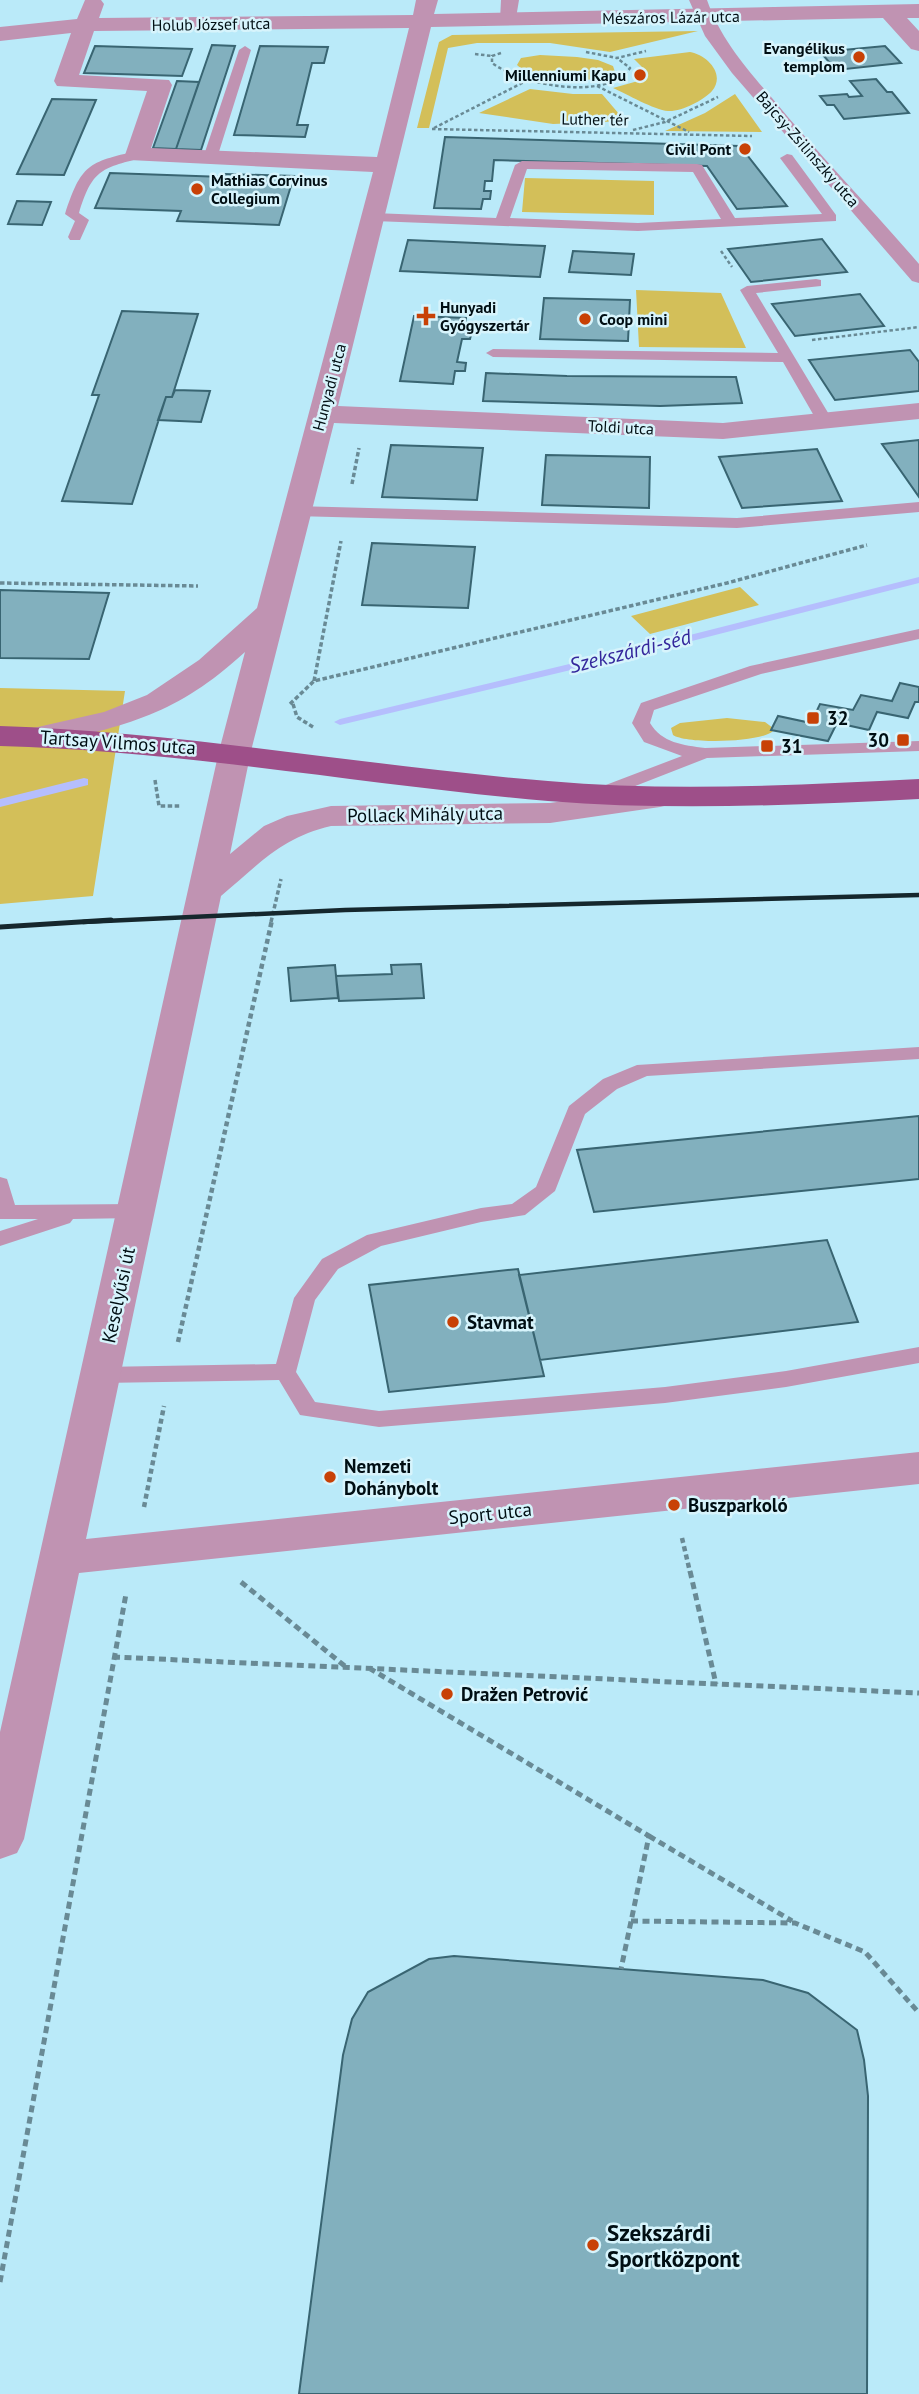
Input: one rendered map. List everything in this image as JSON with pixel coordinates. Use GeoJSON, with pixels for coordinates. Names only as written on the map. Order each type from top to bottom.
{"type":"FeatureCollection","features":[{"type":"Feature","properties":{"kind":"main road","name":"Tartsay Vilmos utca"},"geometry":{"type":"LineString","coordinates":[[0,736],[40,736],[235,751]]}},
{"type":"Feature","properties":{"kind":"main road","name":"Pollack Mihály utca"},"geometry":{"type":"LineString","coordinates":[[235,751],[504,787],[595,795],[665,797],[919,789]]}},
{"type":"Feature","properties":{"kind":"street"},"geometry":{"type":"LineString","coordinates":[[95,0],[65,81],[161,85],[137,155],[387,164]]}},
{"type":"Feature","properties":{"kind":"street","name":"Mészáros Lázár utca"},"geometry":{"type":"LineString","coordinates":[[425,11],[700,8],[919,11]]}},
{"type":"Feature","properties":{"kind":"street","name":"Bajcsy-Zsilinszky utca"},"geometry":{"type":"LineString","coordinates":[[700,8],[715,39],[740,72],[793,137],[919,277]]}},
{"type":"Feature","properties":{"kind":"street","name":"Holub József utca"},"geometry":{"type":"LineString","coordinates":[[0,34],[84,25],[425,11]]}},
{"type":"Feature","properties":{"kind":"street","name":"Hunyadi utca"},"geometry":{"type":"LineString","coordinates":[[235,751],[425,11]]}},
{"type":"Feature","properties":{"kind":"street"},"geometry":{"type":"LineString","coordinates":[[889,12],[919,44]]}},
{"type":"Feature","properties":{"kind":"street","name":"Toldi utca"},"geometry":{"type":"LineString","coordinates":[[323,414],[723,431],[919,411]]}},
{"type":"Feature","properties":{"kind":"street"},"geometry":{"type":"LineString","coordinates":[[40,736],[138,711],[181,689],[229,652],[271,611]]}},
{"type":"Feature","properties":{"kind":"street","name":"Keselyűsi út"},"geometry":{"type":"LineString","coordinates":[[0,1839],[9,1757],[61,1559],[235,751]]}},
{"type":"Feature","properties":{"kind":"street","name":"Pollack Mihály utca"},"geometry":{"type":"LineString","coordinates":[[206,890],[276,832],[299,823],[331,816],[550,813],[665,797]]}},
{"type":"Feature","properties":{"kind":"street","name":"Sport utca"},"geometry":{"type":"LineString","coordinates":[[61,1559],[919,1468]]}},
{"type":"Feature","properties":{"kind":"lane"},"geometry":{"type":"LineString","coordinates":[[210,158],[245,50]]}},
{"type":"Feature","properties":{"kind":"lane"},"geometry":{"type":"LineString","coordinates":[[75,237],[82,220],[72,214],[83,177],[101,163],[137,155]]}},
{"type":"Feature","properties":{"kind":"lane"},"geometry":{"type":"LineString","coordinates":[[374,217],[638,227],[831,218],[787,158]]}},
{"type":"Feature","properties":{"kind":"lane"},"geometry":{"type":"LineString","coordinates":[[502,221],[522,166],[697,168],[730,222]]}},
{"type":"Feature","properties":{"kind":"lane"},"geometry":{"type":"LineString","coordinates":[[816,284],[747,290],[825,421]]}},
{"type":"Feature","properties":{"kind":"lane"},"geometry":{"type":"LineString","coordinates":[[493,353],[787,358]]}},
{"type":"Feature","properties":{"kind":"lane"},"geometry":{"type":"LineString","coordinates":[[295,511],[737,523],[919,507]]}},
{"type":"Feature","properties":{"kind":"lane"},"geometry":{"type":"LineString","coordinates":[[919,634],[757,670],[647,707],[641,723],[650,738],[677,750],[705,753],[919,746]]}},
{"type":"Feature","properties":{"kind":"lane"},"geometry":{"type":"LineString","coordinates":[[595,795],[705,753]]}},
{"type":"Feature","properties":{"kind":"lane"},"geometry":{"type":"LineString","coordinates":[[919,1053],[644,1070],[610,1084],[576,1111],[545,1191],[519,1210],[481,1215],[375,1240],[330,1264],[305,1298],[285,1372],[307,1409],[379,1419],[665,1395],[786,1379],[919,1355]]}},
{"type":"Feature","properties":{"kind":"lane"},"geometry":{"type":"LineString","coordinates":[[0,1184],[3,1212],[136,1211]]}},
{"type":"Feature","properties":{"kind":"lane"},"geometry":{"type":"LineString","coordinates":[[0,1239],[81,1212]]}},
{"type":"Feature","properties":{"kind":"lane"},"geometry":{"type":"LineString","coordinates":[[101,1375],[285,1372]]}},
{"type":"Feature","properties":{"kind":"path"},"geometry":{"type":"LineString","coordinates":[[508,51],[492,56],[492,63],[512,76],[527,80],[570,86],[596,85],[622,79],[628,74],[630,68],[617,58],[579,51]]}},
{"type":"Feature","properties":{"kind":"path"},"geometry":{"type":"LineString","coordinates":[[625,132],[665,122],[717,98],[740,72]]}},
{"type":"Feature","properties":{"kind":"path","name":"Luther tér"},"geometry":{"type":"LineString","coordinates":[[527,80],[431,129],[793,137]]}},
{"type":"Feature","properties":{"kind":"path"},"geometry":{"type":"LineString","coordinates":[[596,85],[693,134]]}},
{"type":"Feature","properties":{"kind":"path"},"geometry":{"type":"LineString","coordinates":[[704,224],[747,290]]}},
{"type":"Feature","properties":{"kind":"path"},"geometry":{"type":"LineString","coordinates":[[778,344],[919,327]]}},
{"type":"Feature","properties":{"kind":"path"},"geometry":{"type":"LineString","coordinates":[[249,701],[293,704],[314,681],[727,583],[868,545]]}},
{"type":"Feature","properties":{"kind":"path"},"geometry":{"type":"LineString","coordinates":[[0,583],[198,586]]}},
{"type":"Feature","properties":{"kind":"path"},"geometry":{"type":"LineString","coordinates":[[682,1538],[716,1684]]}},
{"type":"Feature","properties":{"kind":"path"},"geometry":{"type":"LineString","coordinates":[[194,1544],[346,1667]]}},
{"type":"Feature","properties":{"kind":"path"},"geometry":{"type":"LineString","coordinates":[[113,1657],[919,1693]]}},
{"type":"Feature","properties":{"kind":"path"},"geometry":{"type":"LineString","coordinates":[[369,1668],[795,1923],[865,1952],[919,2013]]}},
{"type":"Feature","properties":{"kind":"path"},"geometry":{"type":"LineString","coordinates":[[621,1969],[649,1836]]}},
{"type":"Feature","properties":{"kind":"path"},"geometry":{"type":"LineString","coordinates":[[631,1921],[795,1923]]}},
{"type":"Feature","properties":{"kind":"shaded area"},"geometry":{"type":"Polygon","coordinates":[[[698,31],[610,52],[550,43],[477,43],[448,48],[429,128],[417,128],[439,42],[452,35],[698,31]]]}},
{"type":"Feature","properties":{"kind":"shaded area"},"geometry":{"type":"Polygon","coordinates":[[[690,52],[708,61],[717,78],[712,91],[692,105],[673,111],[662,110],[613,88],[638,81],[644,76],[642,67],[634,59],[690,52]]]}},
{"type":"Feature","properties":{"kind":"shaded area"},"geometry":{"type":"Polygon","coordinates":[[[540,55],[598,60],[613,66],[615,72],[595,79],[566,79],[537,74],[517,65],[521,58],[540,55]]]}},
{"type":"Feature","properties":{"kind":"shaded area"},"geometry":{"type":"Polygon","coordinates":[[[530,89],[602,94],[625,121],[553,124],[479,113],[530,89]]]}},
{"type":"Feature","properties":{"kind":"shaded area"},"geometry":{"type":"Polygon","coordinates":[[[735,94],[762,132],[665,131],[705,113],[735,94]]]}},
{"type":"Feature","properties":{"kind":"shaded area"},"geometry":{"type":"Polygon","coordinates":[[[525,178],[654,181],[654,215],[522,212],[525,178]]]}},
{"type":"Feature","properties":{"kind":"shaded area"},"geometry":{"type":"Polygon","coordinates":[[[636,290],[721,293],[746,348],[639,347],[636,290]]]}},
{"type":"Feature","properties":{"kind":"shaded area"},"geometry":{"type":"Polygon","coordinates":[[[740,587],[759,605],[650,634],[631,616],[740,587]]]}},
{"type":"Feature","properties":{"kind":"shaded area"},"geometry":{"type":"Polygon","coordinates":[[[0,688],[125,691],[93,896],[0,904],[0,688]]]}},
{"type":"Feature","properties":{"kind":"shaded area"},"geometry":{"type":"Polygon","coordinates":[[[727,718],[765,722],[773,731],[754,738],[707,741],[681,738],[673,735],[671,728],[680,723],[727,718]]]}},
{"type":"Feature","properties":{"kind":"building"},"geometry":{"type":"Polygon","coordinates":[[[212,45],[235,46],[201,150],[176,149],[212,45]]]}},
{"type":"Feature","properties":{"kind":"building","name":"Evangélikus templom"},"geometry":{"type":"Polygon","coordinates":[[[838,45],[843,50],[885,46],[901,63],[836,70],[816,47],[838,45]]]}},
{"type":"Feature","properties":{"kind":"building"},"geometry":{"type":"Polygon","coordinates":[[[95,46],[192,49],[182,76],[84,73],[95,46]]]}},
{"type":"Feature","properties":{"kind":"building"},"geometry":{"type":"Polygon","coordinates":[[[260,46],[328,47],[324,63],[312,63],[297,125],[308,125],[305,137],[234,135],[260,46]]]}},
{"type":"Feature","properties":{"kind":"building"},"geometry":{"type":"Polygon","coordinates":[[[876,79],[887,92],[892,92],[909,113],[844,119],[834,105],[827,105],[820,96],[862,96],[850,81],[876,79]]]}},
{"type":"Feature","properties":{"kind":"building"},"geometry":{"type":"Polygon","coordinates":[[[177,81],[199,82],[176,149],[153,148],[177,81]]]}},
{"type":"Feature","properties":{"kind":"building"},"geometry":{"type":"Polygon","coordinates":[[[52,99],[96,100],[64,175],[17,174],[52,99]]]}},
{"type":"Feature","properties":{"kind":"building"},"geometry":{"type":"Polygon","coordinates":[[[445,137],[740,146],[787,206],[737,209],[707,166],[494,160],[492,181],[485,181],[484,191],[491,191],[490,199],[483,199],[481,209],[434,208],[445,137]]]}},
{"type":"Feature","properties":{"kind":"building","name":"Mathias Corvinus Collegium"},"geometry":{"type":"Polygon","coordinates":[[[110,173],[224,177],[225,174],[294,176],[279,225],[177,221],[181,211],[95,208],[110,173]]]}},
{"type":"Feature","properties":{"kind":"building"},"geometry":{"type":"Polygon","coordinates":[[[17,201],[51,202],[42,225],[8,224],[17,201]]]}},
{"type":"Feature","properties":{"kind":"building"},"geometry":{"type":"Polygon","coordinates":[[[822,239],[847,272],[751,282],[728,249],[822,239]]]}},
{"type":"Feature","properties":{"kind":"building"},"geometry":{"type":"Polygon","coordinates":[[[408,240],[545,246],[540,277],[400,271],[408,240]]]}},
{"type":"Feature","properties":{"kind":"building"},"geometry":{"type":"Polygon","coordinates":[[[573,251],[634,254],[631,275],[569,272],[573,251]]]}},
{"type":"Feature","properties":{"kind":"building"},"geometry":{"type":"Polygon","coordinates":[[[860,294],[884,326],[795,336],[772,304],[860,294]]]}},
{"type":"Feature","properties":{"kind":"building","name":"Coop mini"},"geometry":{"type":"Polygon","coordinates":[[[544,298],[630,300],[628,341],[540,339],[544,298]]]}},
{"type":"Feature","properties":{"kind":"building"},"geometry":{"type":"Polygon","coordinates":[[[122,311],[198,314],[172,397],[166,397],[132,504],[62,501],[99,395],[92,395],[122,311]]]}},
{"type":"Feature","properties":{"kind":"building"},"geometry":{"type":"Polygon","coordinates":[[[414,316],[466,318],[464,331],[472,331],[470,339],[462,339],[457,362],[466,363],[465,371],[455,371],[453,384],[400,381],[414,316]]]}},
{"type":"Feature","properties":{"kind":"building"},"geometry":{"type":"Polygon","coordinates":[[[910,350],[919,362],[919,391],[835,400],[809,360],[910,350]]]}},
{"type":"Feature","properties":{"kind":"building"},"geometry":{"type":"Polygon","coordinates":[[[486,373],[736,377],[742,403],[660,406],[483,401],[486,373]]]}},
{"type":"Feature","properties":{"kind":"building"},"geometry":{"type":"Polygon","coordinates":[[[175,390],[210,391],[201,422],[158,420],[166,397],[172,397],[175,390]]]}},
{"type":"Feature","properties":{"kind":"building"},"geometry":{"type":"Polygon","coordinates":[[[919,440],[919,497],[882,444],[919,440]]]}},
{"type":"Feature","properties":{"kind":"building"},"geometry":{"type":"Polygon","coordinates":[[[391,445],[483,448],[477,500],[382,497],[391,445]]]}},
{"type":"Feature","properties":{"kind":"building"},"geometry":{"type":"Polygon","coordinates":[[[817,449],[842,501],[742,508],[719,457],[817,449]]]}},
{"type":"Feature","properties":{"kind":"building"},"geometry":{"type":"Polygon","coordinates":[[[546,455],[650,457],[649,508],[542,505],[546,455]]]}},
{"type":"Feature","properties":{"kind":"building"},"geometry":{"type":"Polygon","coordinates":[[[372,543],[475,547],[468,608],[362,605],[372,543]]]}},
{"type":"Feature","properties":{"kind":"building"},"geometry":{"type":"Polygon","coordinates":[[[0,590],[109,593],[89,659],[0,658],[0,590]]]}},
{"type":"Feature","properties":{"kind":"building"},"geometry":{"type":"Polygon","coordinates":[[[900,683],[919,687],[919,702],[915,702],[908,718],[877,712],[869,730],[837,723],[828,741],[771,730],[778,716],[811,723],[820,704],[853,710],[861,695],[892,701],[900,683]]]}},
{"type":"Feature","properties":{"kind":"building"},"geometry":{"type":"Polygon","coordinates":[[[421,964],[424,998],[339,1001],[336,976],[392,974],[391,965],[421,964]]]}},
{"type":"Feature","properties":{"kind":"building"},"geometry":{"type":"Polygon","coordinates":[[[335,965],[338,998],[291,1001],[288,968],[335,965]]]}},
{"type":"Feature","properties":{"kind":"building"},"geometry":{"type":"Polygon","coordinates":[[[919,1116],[919,1179],[594,1212],[577,1150],[919,1116]]]}},
{"type":"Feature","properties":{"kind":"building"},"geometry":{"type":"Polygon","coordinates":[[[827,1240],[858,1322],[540,1360],[519,1275],[827,1240]]]}},
{"type":"Feature","properties":{"kind":"building","name":"Stavmat"},"geometry":{"type":"Polygon","coordinates":[[[518,1269],[544,1376],[389,1392],[369,1285],[518,1269]]]}},
{"type":"Feature","properties":{"kind":"building","name":"Szekszárdi Sportközpont"},"geometry":{"type":"Polygon","coordinates":[[[454,1956],[763,1980],[808,1993],[857,2030],[868,2096],[867,2394],[299,2394],[343,2055],[352,2019],[368,1992],[429,1959],[454,1956]]]}},
{"type":"Feature","properties":{"kind":"waterway","name":"Szekszárdi-séd"},"geometry":{"type":"LineString","coordinates":[[340,722],[688,639],[919,580]]}},
{"type":"Feature","properties":{"kind":"waterway","name":"Szekszárdi-séd"},"geometry":{"type":"LineString","coordinates":[[0,803],[84,782]]}},
{"type":"Feature","properties":{"kind":"railway"},"geometry":{"type":"LineString","coordinates":[[83,922],[345,910],[919,895]]}},
{"type":"Feature","properties":{"kind":"railway"},"geometry":{"type":"LineString","coordinates":[[0,927],[111,920]]}},
{"type":"Feature","properties":{"kind":"place","name":"Evangélikus templom"},"geometry":{"type":"Point","coordinates":[859,57]}},
{"type":"Feature","properties":{"kind":"place","name":"Millenniumi Kapu"},"geometry":{"type":"Point","coordinates":[640,75]}},
{"type":"Feature","properties":{"kind":"place","name":"Civil Pont"},"geometry":{"type":"Point","coordinates":[745,149]}},
{"type":"Feature","properties":{"kind":"place","name":"Mathias Corvinus Collegium"},"geometry":{"type":"Point","coordinates":[197,189]}},
{"type":"Feature","properties":{"kind":"place","name":"Hunyadi Gyógyszertár"},"geometry":{"type":"Point","coordinates":[426,316]}},
{"type":"Feature","properties":{"kind":"place","name":"Coop mini"},"geometry":{"type":"Point","coordinates":[585,319]}},
{"type":"Feature","properties":{"kind":"place","name":"32"},"geometry":{"type":"Point","coordinates":[813,718]}},
{"type":"Feature","properties":{"kind":"place","name":"30"},"geometry":{"type":"Point","coordinates":[903,740]}},
{"type":"Feature","properties":{"kind":"place","name":"31"},"geometry":{"type":"Point","coordinates":[767,746]}},
{"type":"Feature","properties":{"kind":"place","name":"Stavmat"},"geometry":{"type":"Point","coordinates":[453,1322]}},
{"type":"Feature","properties":{"kind":"place","name":"Nemzeti Dohánybolt"},"geometry":{"type":"Point","coordinates":[330,1477]}},
{"type":"Feature","properties":{"kind":"place","name":"Buszparkoló"},"geometry":{"type":"Point","coordinates":[674,1505]}},
{"type":"Feature","properties":{"kind":"place","name":"Dražen Petrović"},"geometry":{"type":"Point","coordinates":[447,1694]}},
{"type":"Feature","properties":{"kind":"place","name":"Szekszárdi Sportközpont"},"geometry":{"type":"Point","coordinates":[593,2245]}}]}
